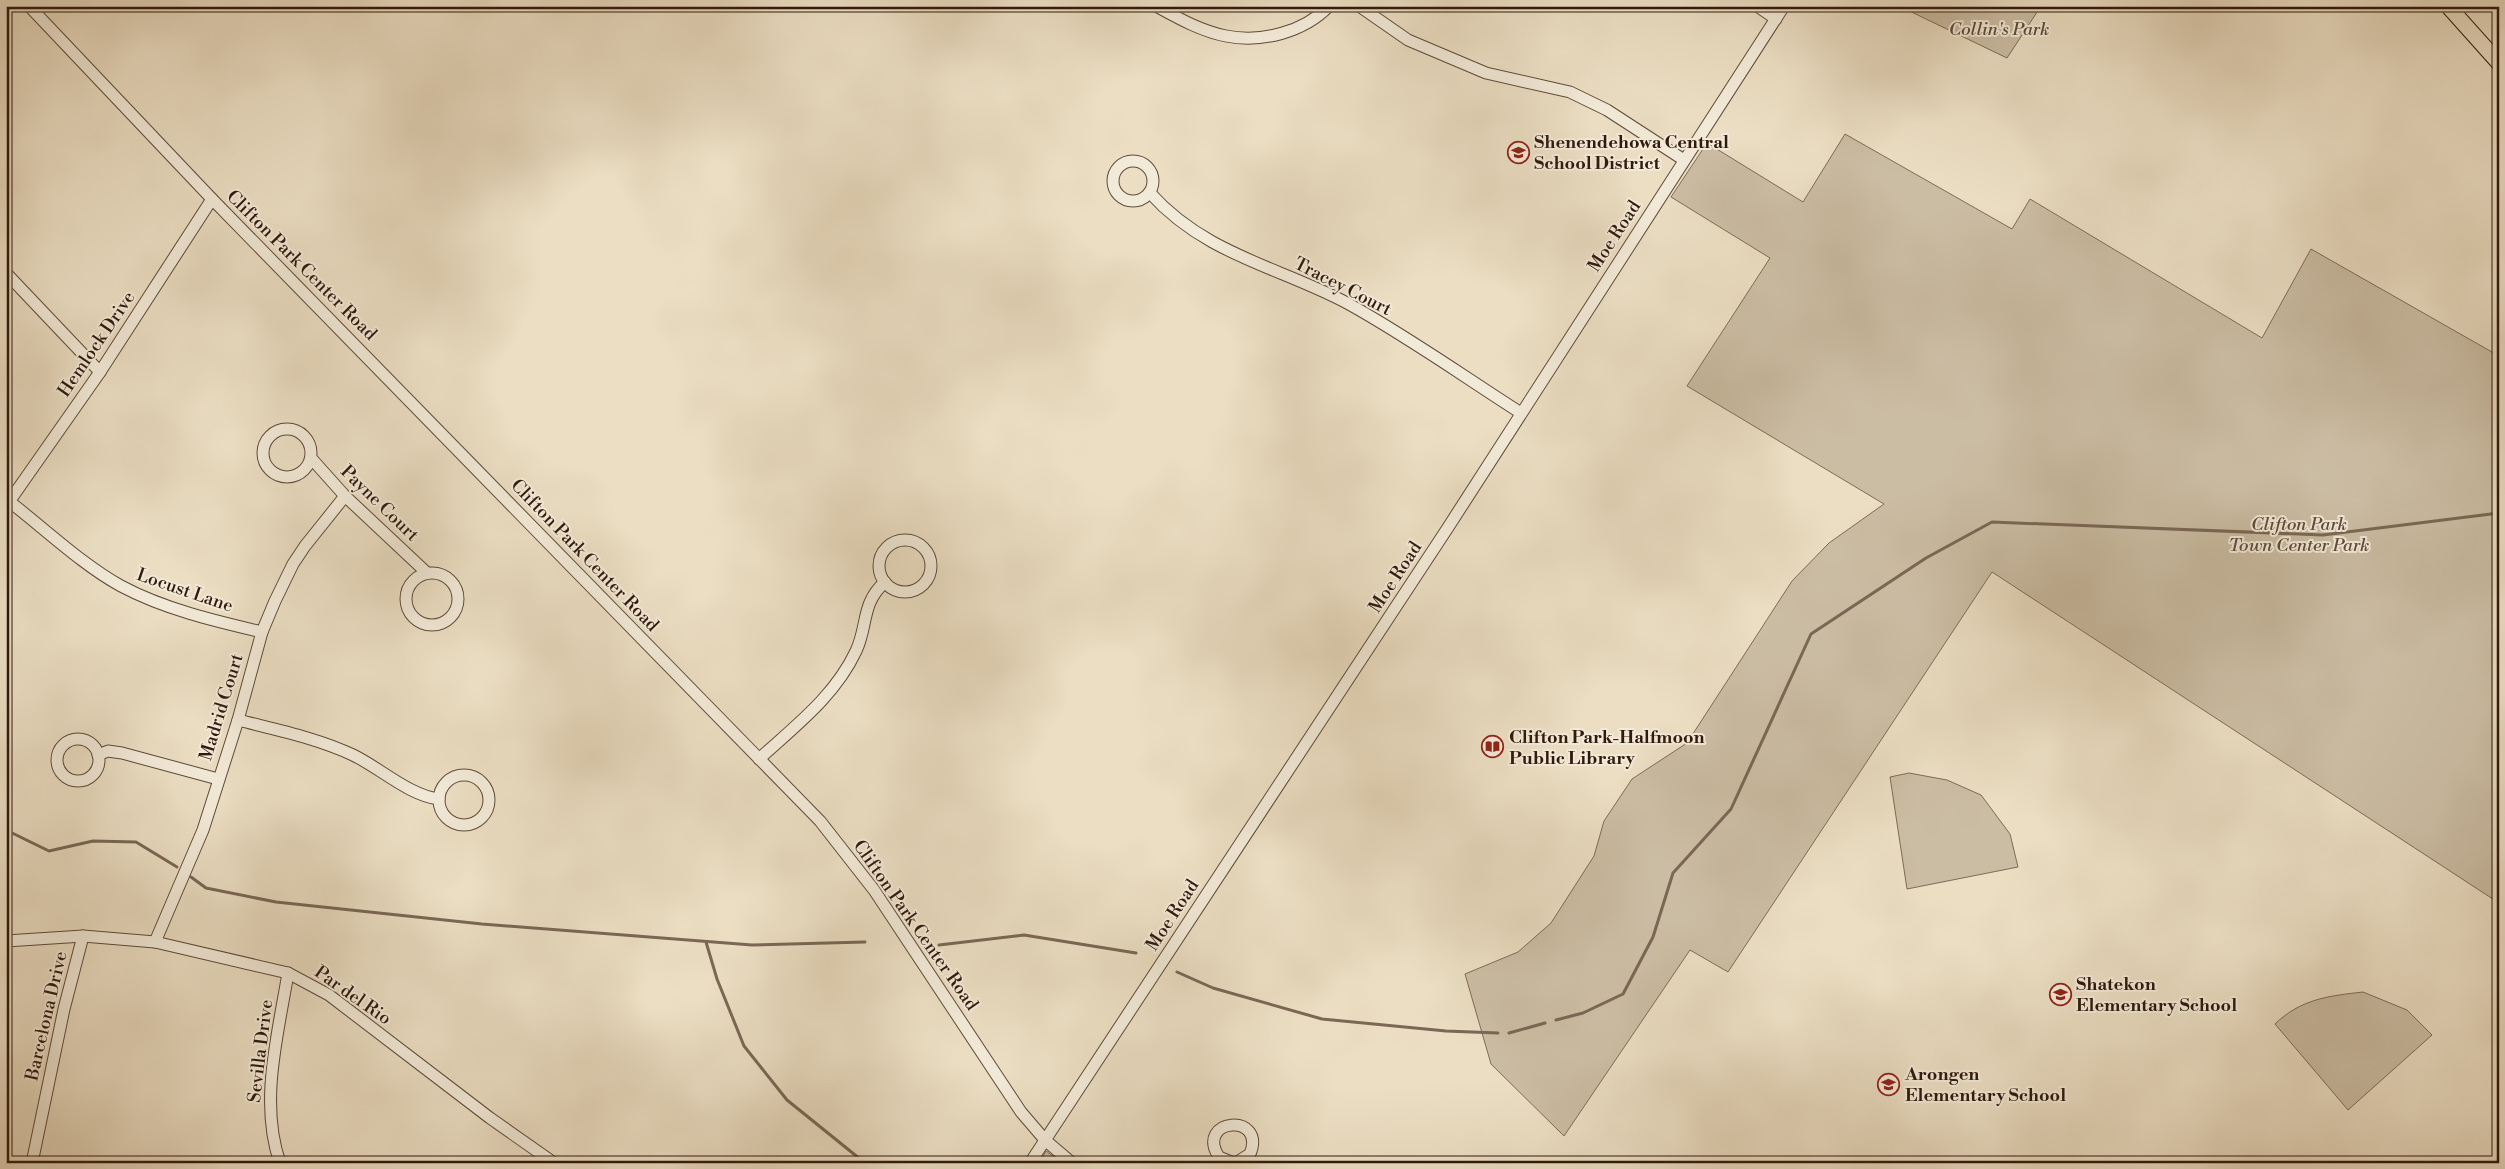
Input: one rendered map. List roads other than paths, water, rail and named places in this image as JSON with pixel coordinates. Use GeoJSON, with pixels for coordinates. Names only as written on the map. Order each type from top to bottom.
{"type":"FeatureCollection","features":[{"type":"Feature","properties":{"kind":"main road"},"geometry":{"type":"LineString","coordinates":[[2448,6],[2499,63]]}},
{"type":"Feature","properties":{"kind":"street","name":"Clifton Park Center Road"},"geometry":{"type":"LineString","coordinates":[[29,6],[212,199],[820,821],[874,890],[1021,1112],[1045,1140],[1072,1163]]}},
{"type":"Feature","properties":{"kind":"street"},"geometry":{"type":"LineString","coordinates":[[1156,6],[1186,23],[1225,36],[1247,38],[1295,30],[1321,14],[1329,6]]}},
{"type":"Feature","properties":{"kind":"street"},"geometry":{"type":"LineString","coordinates":[[1359,6],[1408,40],[1486,72],[1570,92],[1607,110],[1684,160]]}},
{"type":"Feature","properties":{"kind":"street"},"geometry":{"type":"LineString","coordinates":[[1756,6],[1776,19]]}},
{"type":"Feature","properties":{"kind":"street","name":"Moe Road"},"geometry":{"type":"LineString","coordinates":[[1030,1163],[1349,679],[1784,6]]}},
{"type":"Feature","properties":{"kind":"street","name":"Tracey Court"},"geometry":{"type":"LineString","coordinates":[[1150,193],[1185,226],[1218,247],[1346,303],[1520,413]]}},
{"type":"Feature","properties":{"kind":"street","name":"Hemlock Drive"},"geometry":{"type":"LineString","coordinates":[[7,502],[100,372],[212,199]]}},
{"type":"Feature","properties":{"kind":"street"},"geometry":{"type":"LineString","coordinates":[[6,273],[100,372]]}},
{"type":"Feature","properties":{"kind":"street","name":"Payne Court"},"geometry":{"type":"LineString","coordinates":[[311,458],[305,470],[300,474],[281,476],[275,474],[266,465],[263,446],[274,431],[293,429],[308,440],[311,458],[345,496],[427,573],[439,573],[450,579],[458,596],[453,614],[438,625],[419,622],[407,607],[407,588],[415,578],[427,573]]}},
{"type":"Feature","properties":{"kind":"street","name":"Madrid Court"},"geometry":{"type":"LineString","coordinates":[[156,942],[203,830],[238,720],[262,632],[293,564],[345,496]]}},
{"type":"Feature","properties":{"kind":"street","name":"Locust Lane"},"geometry":{"type":"LineString","coordinates":[[7,502],[101,573],[120,585],[142,596],[221,622],[262,632]]}},
{"type":"Feature","properties":{"kind":"street"},"geometry":{"type":"LineString","coordinates":[[903,540],[915,542],[925,549],[931,567],[924,584],[913,591],[900,592],[884,582],[879,564],[886,548],[903,540]]}},
{"type":"Feature","properties":{"kind":"street"},"geometry":{"type":"LineString","coordinates":[[759,759],[830,692],[857,650],[870,599],[884,582]]}},
{"type":"Feature","properties":{"kind":"street"},"geometry":{"type":"LineString","coordinates":[[238,720],[317,741],[353,755],[424,796],[439,799]]}},
{"type":"Feature","properties":{"kind":"street"},"geometry":{"type":"LineString","coordinates":[[98,755],[108,751],[122,753],[218,779]]}},
{"type":"Feature","properties":{"kind":"street"},"geometry":{"type":"LineString","coordinates":[[470,776],[486,786],[490,804],[481,819],[465,826],[453,823],[444,816],[439,799],[443,787],[452,778],[470,776]]}},
{"type":"Feature","properties":{"kind":"street","name":"Par del Rio"},"geometry":{"type":"LineString","coordinates":[[6,941],[83,936],[156,942],[288,973],[329,995],[490,1118],[554,1163]]}},
{"type":"Feature","properties":{"kind":"street","name":"Barcelona Drive"},"geometry":{"type":"LineString","coordinates":[[32,1163],[64,1010],[83,936]]}},
{"type":"Feature","properties":{"kind":"street","name":"Sevilla Drive"},"geometry":{"type":"LineString","coordinates":[[280,1163],[270,1124],[270,1098],[288,973]]}},
{"type":"Feature","properties":{"kind":"waterway"},"geometry":{"type":"LineString","coordinates":[[1556,1020],[1583,1013],[1623,994],[1653,937],[1673,873],[1731,809],[1811,634],[1926,558],[1992,522],[2323,535],[2499,513]]}},
{"type":"Feature","properties":{"kind":"waterway"},"geometry":{"type":"LineString","coordinates":[[6,830],[49,851],[93,841],[136,842],[177,867]]}},
{"type":"Feature","properties":{"kind":"waterway"},"geometry":{"type":"LineString","coordinates":[[191,877],[206,888],[276,902],[482,924],[752,945],[865,942]]}},
{"type":"Feature","properties":{"kind":"waterway"},"geometry":{"type":"LineString","coordinates":[[939,945],[1024,935],[1136,953]]}},
{"type":"Feature","properties":{"kind":"waterway"},"geometry":{"type":"LineString","coordinates":[[706,942],[717,979],[744,1046],[787,1100],[865,1163]]}},
{"type":"Feature","properties":{"kind":"waterway"},"geometry":{"type":"LineString","coordinates":[[1177,972],[1213,988],[1322,1019],[1446,1031],[1498,1033]]}},
{"type":"Feature","properties":{"kind":"waterway"},"geometry":{"type":"LineString","coordinates":[[1509,1033],[1545,1023]]}},
{"type":"Feature","properties":{"kind":"place","name":"Shenendehowa Central School District"},"geometry":{"type":"Point","coordinates":[1518,152]}},
{"type":"Feature","properties":{"kind":"place","name":"Clifton Park-Halfmoon Public Library"},"geometry":{"type":"Point","coordinates":[1493,747]}},
{"type":"Feature","properties":{"kind":"place","name":"Shatekon Elementary School"},"geometry":{"type":"Point","coordinates":[2060,994]}},
{"type":"Feature","properties":{"kind":"place","name":"Arongen Elementary School"},"geometry":{"type":"Point","coordinates":[1889,1084]}},
{"type":"Feature","properties":{"kind":"park label","name":"Collin's Park"},"geometry":{"type":"Point","coordinates":[1999,29]}},
{"type":"Feature","properties":{"kind":"park label","name":"Clifton Park Town Center Park"},"geometry":{"type":"Point","coordinates":[2299,534]}}]}
